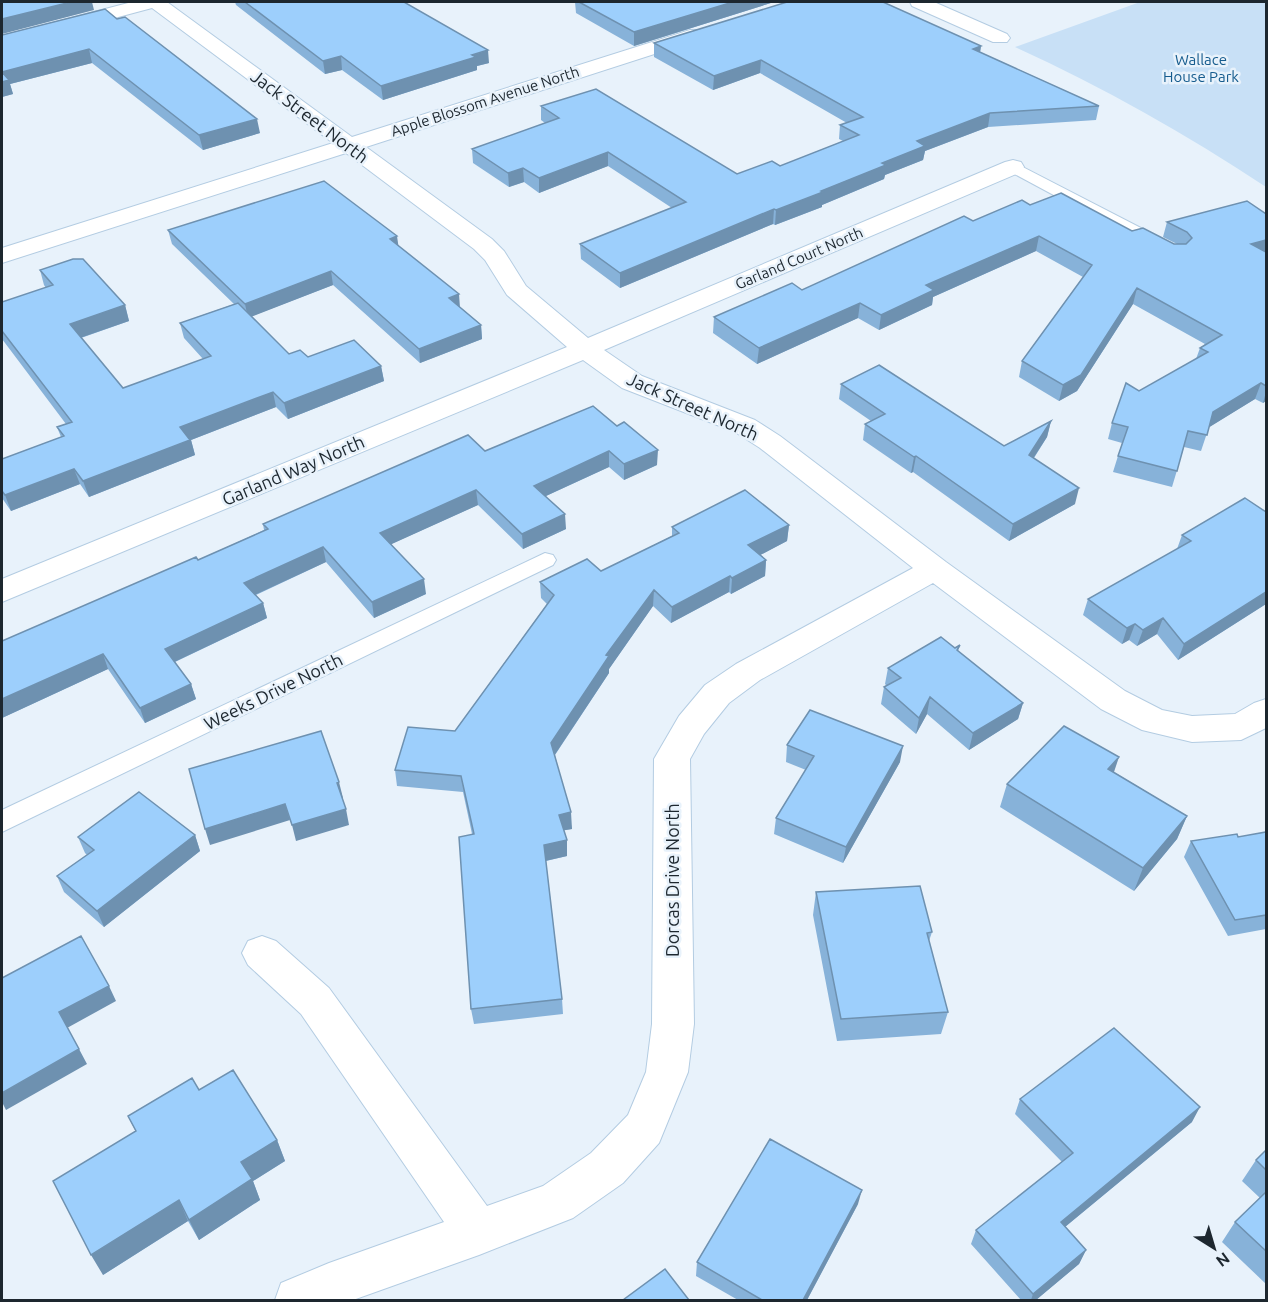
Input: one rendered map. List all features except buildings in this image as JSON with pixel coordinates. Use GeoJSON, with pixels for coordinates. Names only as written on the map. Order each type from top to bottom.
{"type":"FeatureCollection","features":[{"type":"Feature","properties":{"kind":"street"},"geometry":{"type":"LineString","coordinates":[[2,42],[154,2]]}},
{"type":"Feature","properties":{"kind":"street","name":"Jack Street North"},"geometry":{"type":"LineString","coordinates":[[154,2],[483,244],[495,256],[516,290],[585,349],[632,382],[745,426],[762,436],[935,569],[1113,700],[1154,721],[1192,729],[1240,727],[1266,712]]}},
{"type":"Feature","properties":{"kind":"street"},"geometry":{"type":"LineString","coordinates":[[919,2],[1000,38]]}},
{"type":"Feature","properties":{"kind":"street","name":"Apple Blossom Avenue North"},"geometry":{"type":"LineString","coordinates":[[2,256],[719,27]]}},
{"type":"Feature","properties":{"kind":"street","name":"Garland Court North"},"geometry":{"type":"LineString","coordinates":[[585,349],[1013,167]]}},
{"type":"Feature","properties":{"kind":"street","name":"Garland Way North"},"geometry":{"type":"LineString","coordinates":[[2,591],[585,349]]}},
{"type":"Feature","properties":{"kind":"street","name":"Dorcas Drive North"},"geometry":{"type":"LineString","coordinates":[[298,1300],[329,1286],[557,1203],[607,1167],[644,1129],[667,1072],[673,1024],[672,759],[691,725],[717,694],[748,672],[935,569]]}},
{"type":"Feature","properties":{"kind":"street"},"geometry":{"type":"LineString","coordinates":[[262,953],[315,1000],[479,1233]]}},
{"type":"Feature","properties":{"kind":"lane"},"geometry":{"type":"LineString","coordinates":[[1013,167],[1176,254]]}},
{"type":"Feature","properties":{"kind":"lane","name":"Weeks Drive North"},"geometry":{"type":"LineString","coordinates":[[2,822],[545,560]]}},
{"type":"Feature","properties":{"kind":"green space","name":"Wallace House Park"},"geometry":{"type":"Polygon","coordinates":[[[1140,2],[1266,2],[1266,187],[1144,112],[1015,47],[1140,2]]]}}]}
